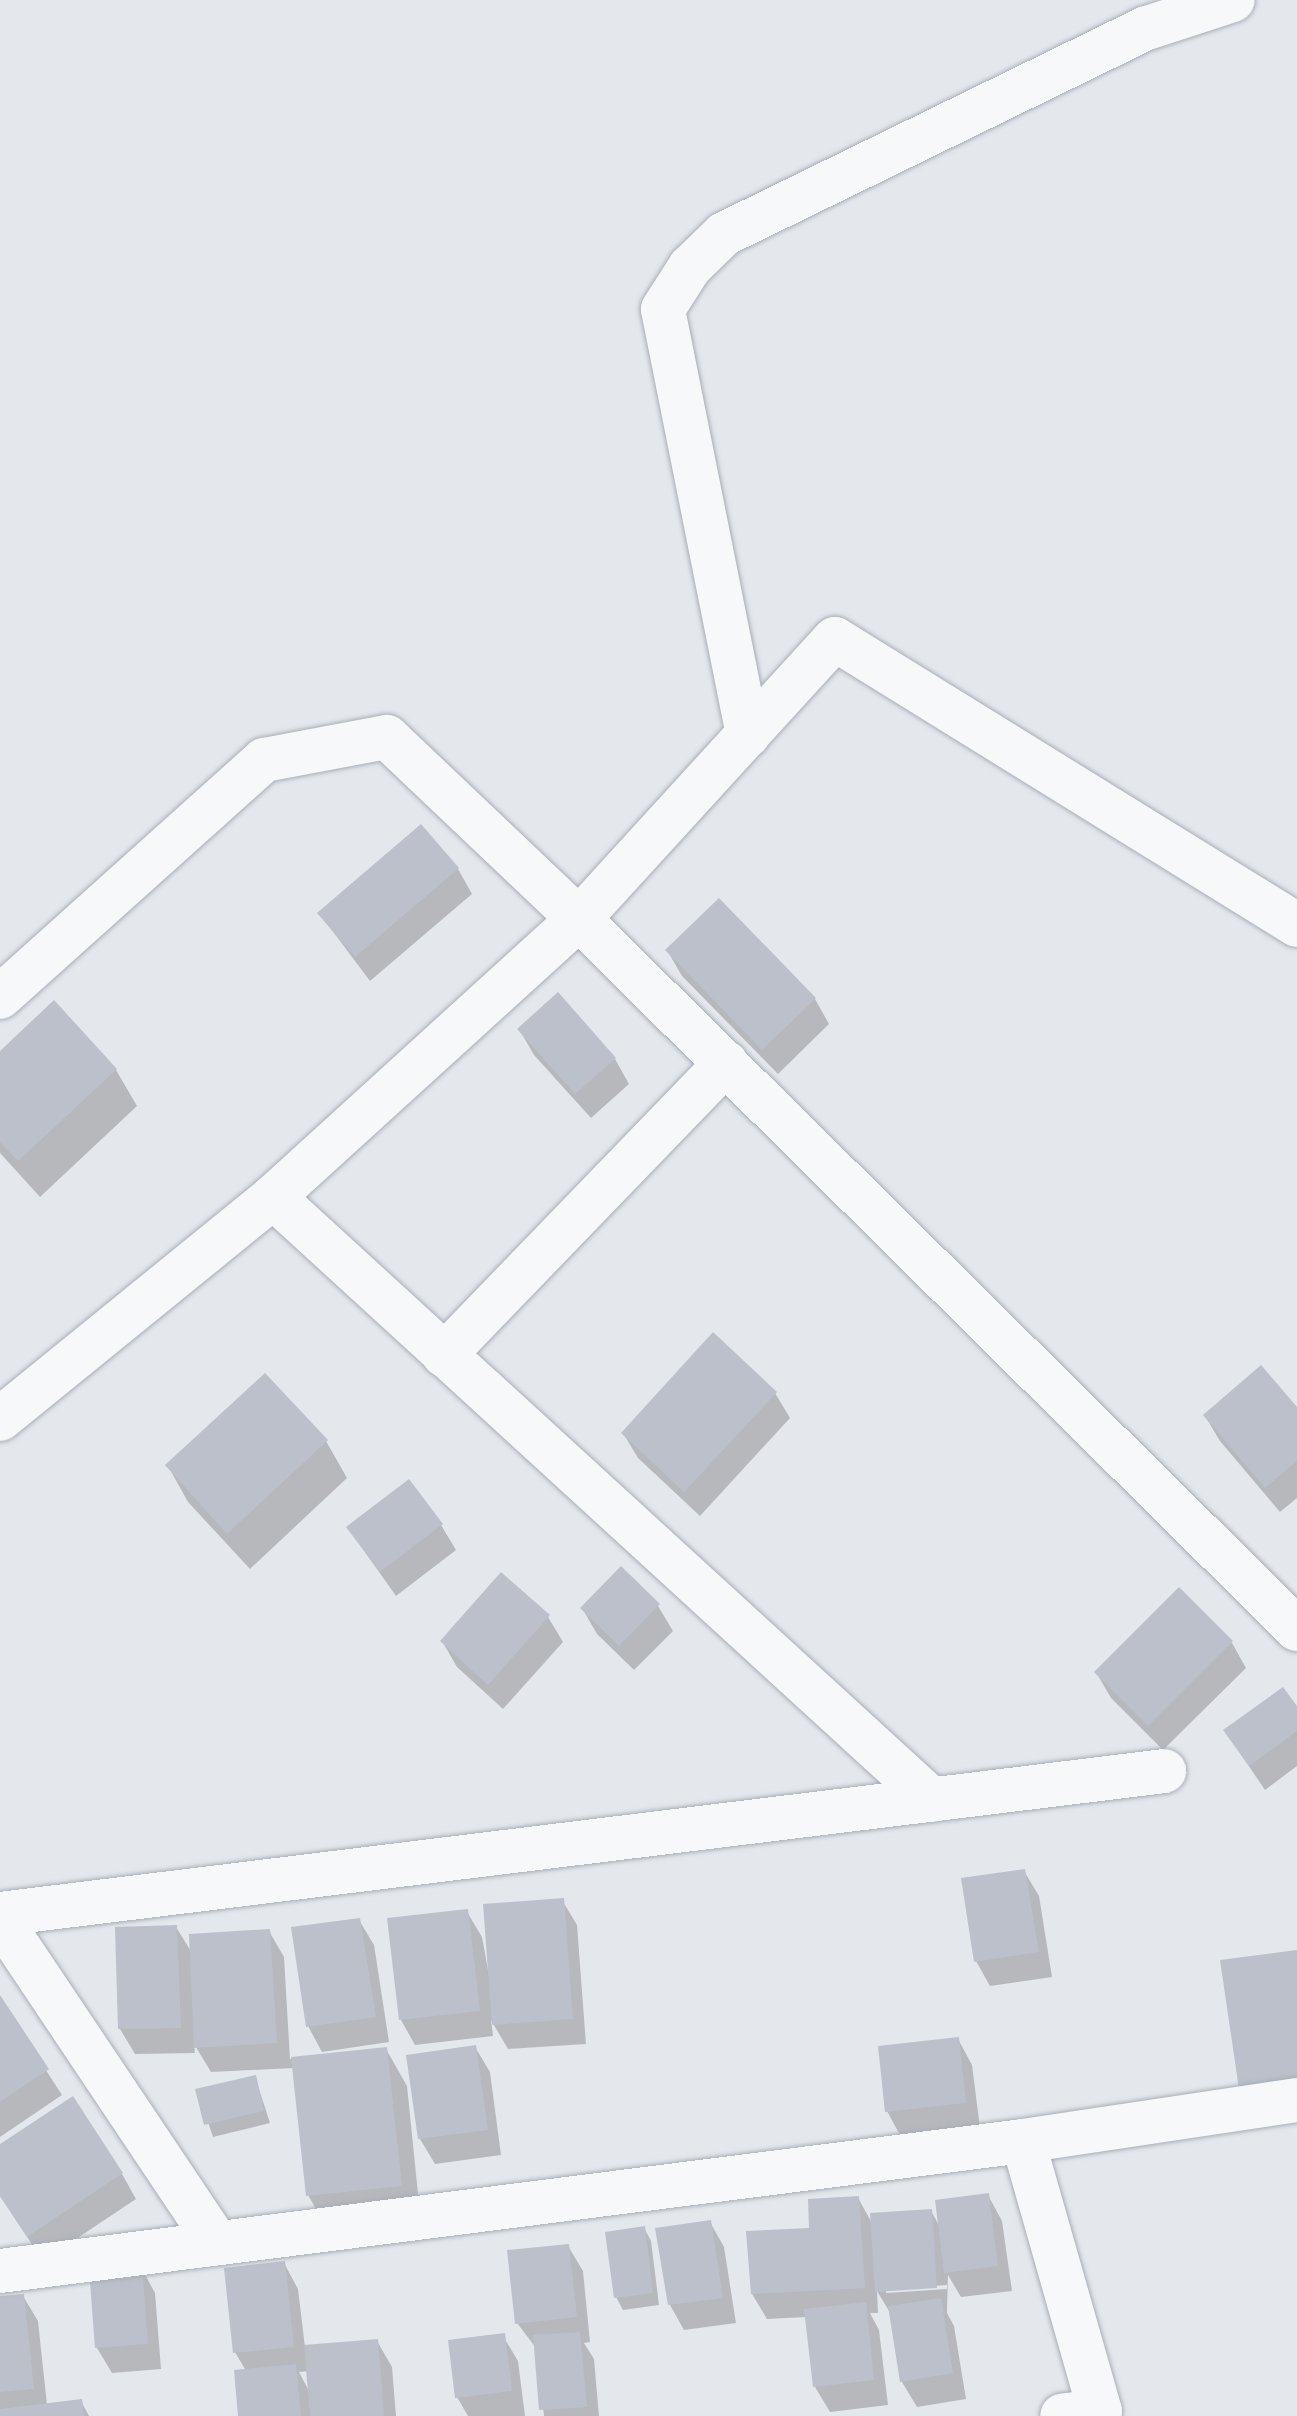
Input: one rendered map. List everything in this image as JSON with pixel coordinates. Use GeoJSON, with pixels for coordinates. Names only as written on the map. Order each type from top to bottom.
{"type":"FeatureCollection","features":[{"type":"Feature","properties":{"kind":"street"},"geometry":{"type":"LineString","coordinates":[[748,735],[663,309],[690,267],[724,234],[1147,28],[1233,0]]}},
{"type":"Feature","properties":{"kind":"street"},"geometry":{"type":"LineString","coordinates":[[0,1419],[273,1197],[579,919],[835,639],[1297,925]]}},
{"type":"Feature","properties":{"kind":"street"},"geometry":{"type":"LineString","coordinates":[[0,997],[264,760],[387,737],[726,1063],[1297,1629]]}},
{"type":"Feature","properties":{"kind":"street"},"geometry":{"type":"LineString","coordinates":[[444,1355],[726,1063]]}},
{"type":"Feature","properties":{"kind":"street"},"geometry":{"type":"LineString","coordinates":[[273,1197],[932,1800]]}},
{"type":"Feature","properties":{"kind":"street"},"geometry":{"type":"LineString","coordinates":[[216,2242],[0,1917],[1164,1771]]}},
{"type":"Feature","properties":{"kind":"street"},"geometry":{"type":"LineString","coordinates":[[0,2271],[1023,2141],[1297,2100]]}},
{"type":"Feature","properties":{"kind":"street"},"geometry":{"type":"LineString","coordinates":[[1023,2141],[1087,2414]]}},
{"type":"Feature","properties":{"kind":"building"},"geometry":{"type":"Polygon","coordinates":[[[421,824],[459,868],[355,957],[317,913],[421,824]]]}},
{"type":"Feature","properties":{"kind":"building"},"geometry":{"type":"Polygon","coordinates":[[[719,898],[816,998],[762,1050],[665,950],[719,898]]]}},
{"type":"Feature","properties":{"kind":"building"},"geometry":{"type":"Polygon","coordinates":[[[558,992],[616,1058],[575,1094],[517,1029],[558,992]]]}},
{"type":"Feature","properties":{"kind":"building"},"geometry":{"type":"Polygon","coordinates":[[[54,1000],[117,1069],[18,1161],[0,1142],[0,1051],[54,1000]]]}},
{"type":"Feature","properties":{"kind":"building"},"geometry":{"type":"Polygon","coordinates":[[[713,1332],[777,1392],[684,1492],[621,1433],[713,1332]]]}},
{"type":"Feature","properties":{"kind":"building"},"geometry":{"type":"Polygon","coordinates":[[[1261,1365],[1297,1407],[1297,1461],[1265,1488],[1203,1415],[1261,1365]]]}},
{"type":"Feature","properties":{"kind":"building"},"geometry":{"type":"Polygon","coordinates":[[[265,1373],[328,1440],[227,1534],[165,1465],[265,1373]]]}},
{"type":"Feature","properties":{"kind":"building"},"geometry":{"type":"Polygon","coordinates":[[[409,1479],[443,1524],[380,1572],[346,1527],[409,1479]]]}},
{"type":"Feature","properties":{"kind":"building"},"geometry":{"type":"Polygon","coordinates":[[[621,1566],[660,1604],[619,1646],[580,1608],[621,1566]]]}},
{"type":"Feature","properties":{"kind":"building"},"geometry":{"type":"Polygon","coordinates":[[[501,1572],[550,1615],[488,1685],[440,1641],[501,1572]]]}},
{"type":"Feature","properties":{"kind":"building"},"geometry":{"type":"Polygon","coordinates":[[[1179,1587],[1233,1641],[1148,1726],[1094,1672],[1179,1587]]]}},
{"type":"Feature","properties":{"kind":"building"},"geometry":{"type":"Polygon","coordinates":[[[1283,1687],[1297,1706],[1297,1731],[1249,1766],[1223,1730],[1283,1687]]]}},
{"type":"Feature","properties":{"kind":"building"},"geometry":{"type":"Polygon","coordinates":[[[1025,1869],[1039,1952],[974,1962],[961,1878],[1025,1869]]]}},
{"type":"Feature","properties":{"kind":"building"},"geometry":{"type":"Polygon","coordinates":[[[564,1898],[573,2019],[492,2025],[483,1904],[564,1898]]]}},
{"type":"Feature","properties":{"kind":"building"},"geometry":{"type":"Polygon","coordinates":[[[468,1909],[480,2011],[399,2020],[387,1918],[468,1909]]]}},
{"type":"Feature","properties":{"kind":"building"},"geometry":{"type":"Polygon","coordinates":[[[360,1918],[376,2017],[306,2027],[291,1927],[360,1918]]]}},
{"type":"Feature","properties":{"kind":"building"},"geometry":{"type":"Polygon","coordinates":[[[177,1925],[181,2028],[118,2029],[115,1927],[177,1925]]]}},
{"type":"Feature","properties":{"kind":"building"},"geometry":{"type":"Polygon","coordinates":[[[270,1929],[277,2043],[194,2048],[189,1934],[270,1929]]]}},
{"type":"Feature","properties":{"kind":"building"},"geometry":{"type":"Polygon","coordinates":[[[1297,1950],[1297,2081],[1239,2089],[1220,1960],[1297,1950]]]}},
{"type":"Feature","properties":{"kind":"building"},"geometry":{"type":"Polygon","coordinates":[[[0,1995],[49,2069],[0,2102],[0,1995]]]}},
{"type":"Feature","properties":{"kind":"building"},"geometry":{"type":"Polygon","coordinates":[[[959,2037],[966,2103],[885,2112],[878,2046],[959,2037]]]}},
{"type":"Feature","properties":{"kind":"building"},"geometry":{"type":"Polygon","coordinates":[[[476,2045],[488,2130],[418,2139],[406,2055],[476,2045]]]}},
{"type":"Feature","properties":{"kind":"building"},"geometry":{"type":"Polygon","coordinates":[[[387,2047],[402,2186],[306,2196],[291,2057],[387,2047]]]}},
{"type":"Feature","properties":{"kind":"building"},"geometry":{"type":"Polygon","coordinates":[[[256,2075],[264,2111],[204,2125],[195,2089],[256,2075]]]}},
{"type":"Feature","properties":{"kind":"building"},"geometry":{"type":"Polygon","coordinates":[[[73,2096],[123,2173],[27,2237],[0,2196],[0,2144],[73,2096]]]}},
{"type":"Feature","properties":{"kind":"building"},"geometry":{"type":"Polygon","coordinates":[[[989,2193],[998,2266],[944,2273],[935,2200],[989,2193]]]}},
{"type":"Feature","properties":{"kind":"building"},"geometry":{"type":"Polygon","coordinates":[[[859,2196],[865,2288],[751,2294],[746,2231],[809,2228],[808,2199],[859,2196]]]}},
{"type":"Feature","properties":{"kind":"building"},"geometry":{"type":"Polygon","coordinates":[[[932,2209],[937,2288],[875,2292],[870,2213],[932,2209]]]}},
{"type":"Feature","properties":{"kind":"building"},"geometry":{"type":"Polygon","coordinates":[[[711,2220],[723,2298],[668,2305],[655,2228],[711,2220]]]}},
{"type":"Feature","properties":{"kind":"building"},"geometry":{"type":"Polygon","coordinates":[[[645,2226],[653,2293],[614,2298],[605,2232],[645,2226]]]}},
{"type":"Feature","properties":{"kind":"building"},"geometry":{"type":"Polygon","coordinates":[[[569,2244],[577,2317],[515,2324],[507,2250],[569,2244]]]}},
{"type":"Feature","properties":{"kind":"building"},"geometry":{"type":"Polygon","coordinates":[[[285,2261],[294,2347],[233,2353],[224,2268],[285,2261]]]}},
{"type":"Feature","properties":{"kind":"building"},"geometry":{"type":"Polygon","coordinates":[[[142,2265],[148,2344],[95,2348],[89,2269],[142,2265]]]}},
{"type":"Feature","properties":{"kind":"building"},"geometry":{"type":"Polygon","coordinates":[[[24,2294],[34,2389],[0,2392],[0,2296],[24,2294]]]}},
{"type":"Feature","properties":{"kind":"building"},"geometry":{"type":"Polygon","coordinates":[[[941,2298],[953,2373],[900,2382],[888,2306],[941,2298]]]}},
{"type":"Feature","properties":{"kind":"building"},"geometry":{"type":"Polygon","coordinates":[[[866,2302],[874,2380],[813,2387],[804,2309],[866,2302]]]}},
{"type":"Feature","properties":{"kind":"building"},"geometry":{"type":"Polygon","coordinates":[[[580,2332],[587,2407],[539,2410],[533,2335],[580,2332]]]}},
{"type":"Feature","properties":{"kind":"building"},"geometry":{"type":"Polygon","coordinates":[[[505,2333],[512,2391],[455,2398],[448,2340],[505,2333]]]}},
{"type":"Feature","properties":{"kind":"building"},"geometry":{"type":"Polygon","coordinates":[[[378,2339],[384,2416],[310,2416],[304,2345],[378,2339]]]}},
{"type":"Feature","properties":{"kind":"building"},"geometry":{"type":"Polygon","coordinates":[[[296,2364],[301,2416],[238,2416],[234,2370],[296,2364]]]}},
{"type":"Feature","properties":{"kind":"building"},"geometry":{"type":"Polygon","coordinates":[[[82,2399],[84,2416],[0,2416],[0,2409],[82,2399]]]}}]}
